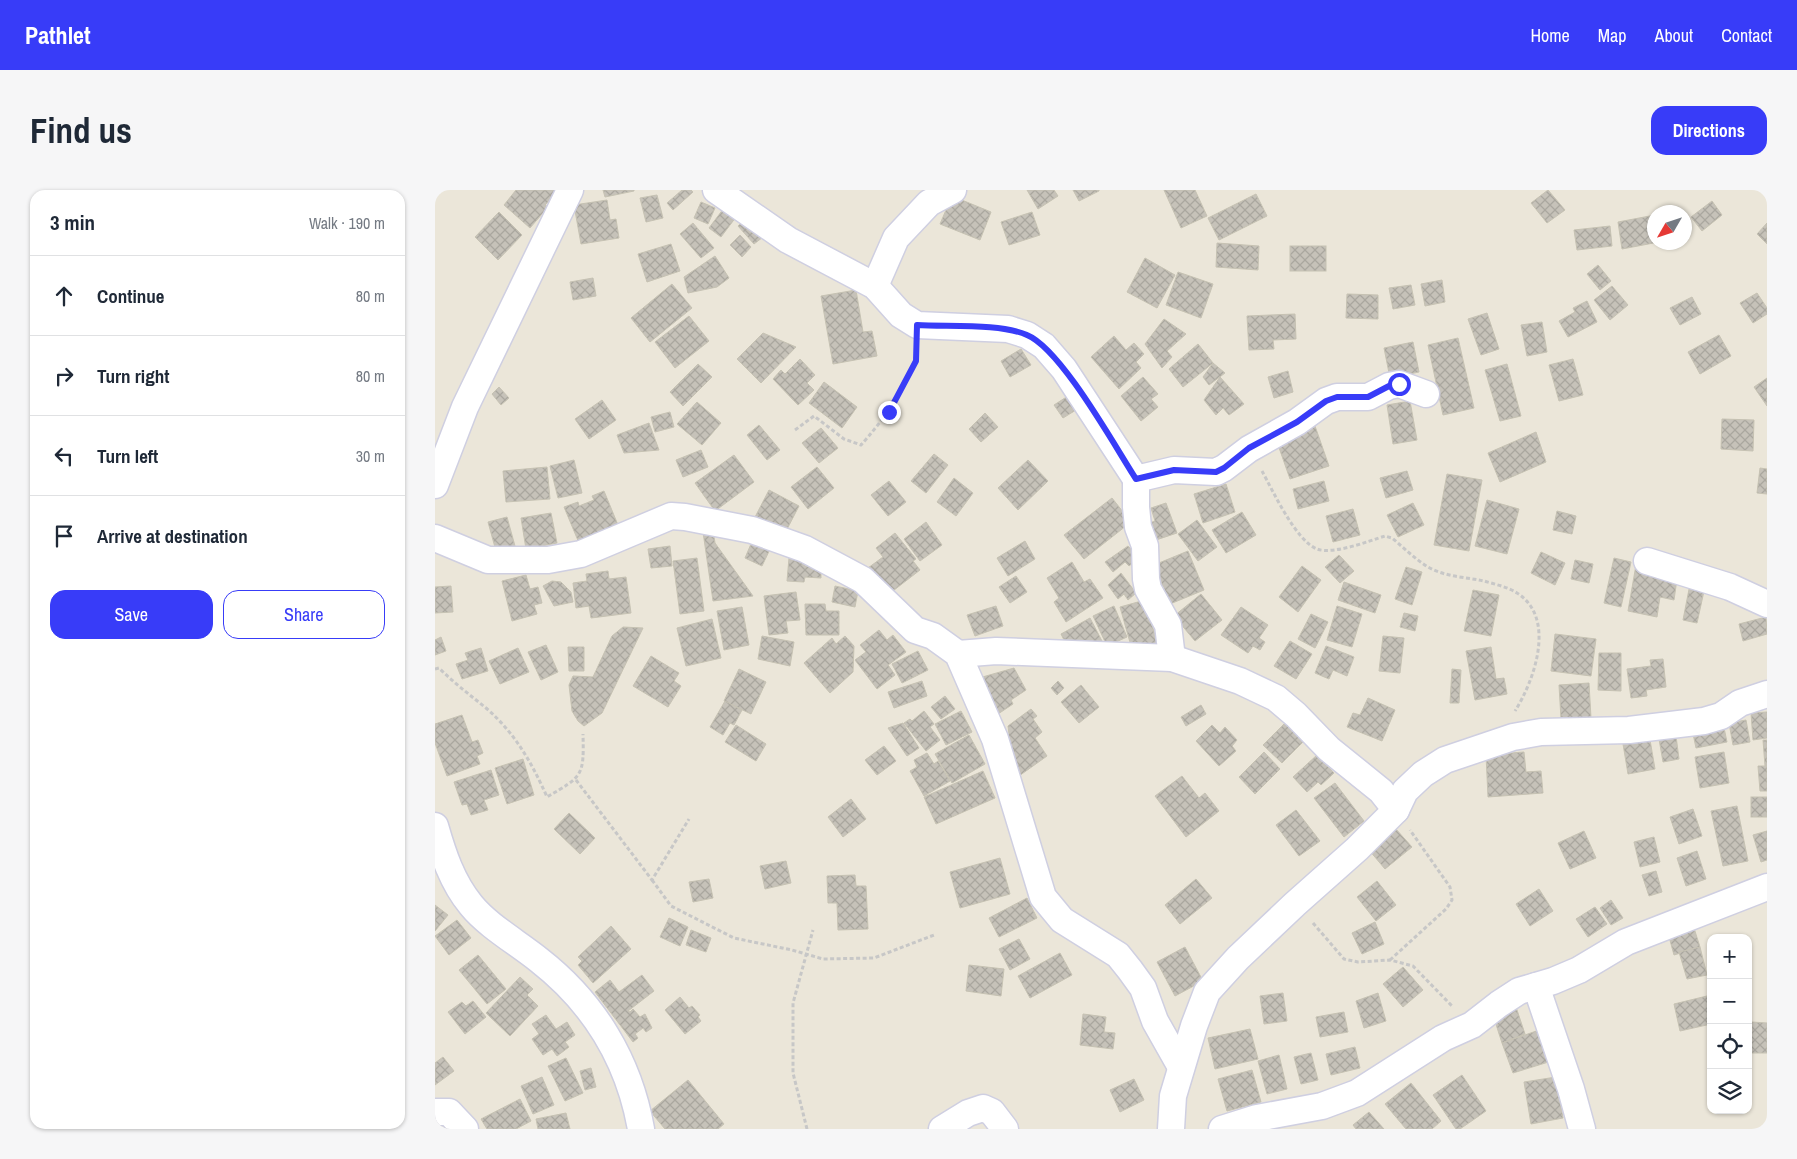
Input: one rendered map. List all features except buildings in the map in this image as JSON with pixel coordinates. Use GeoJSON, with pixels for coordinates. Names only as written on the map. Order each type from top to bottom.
{"type":"FeatureCollection","features":[{"type":"Feature","properties":{"kind":"street"},"geometry":{"type":"LineString","coordinates":[[435,485],[469,399],[570,190]]}},
{"type":"Feature","properties":{"kind":"street"},"geometry":{"type":"LineString","coordinates":[[716,190],[788,240],[875,286],[901,315],[917,325],[1008,329],[1027,335],[1044,346],[1064,369],[1136,479],[1136,507],[1139,527],[1145,546],[1148,589],[1168,626],[1172,658]]}},
{"type":"Feature","properties":{"kind":"street"},"geometry":{"type":"LineString","coordinates":[[875,286],[896,238],[929,203],[953,190]]}},
{"type":"Feature","properties":{"kind":"street"},"geometry":{"type":"LineString","coordinates":[[1136,479],[1174,470],[1216,472],[1249,448],[1297,422],[1326,401],[1337,397],[1368,397],[1389,386],[1399,384],[1426,394]]}},
{"type":"Feature","properties":{"kind":"street"},"geometry":{"type":"LineString","coordinates":[[435,538],[488,560],[548,560],[581,554],[671,516],[685,517],[752,530],[805,549],[852,574],[874,590],[901,620],[915,630],[933,636],[958,654],[995,739],[1043,897],[1061,920],[1117,955],[1130,970],[1143,988],[1155,1021],[1181,1068]]}},
{"type":"Feature","properties":{"kind":"street"},"geometry":{"type":"LineString","coordinates":[[1647,561],[1730,587],[1767,604]]}},
{"type":"Feature","properties":{"kind":"street"},"geometry":{"type":"LineString","coordinates":[[958,654],[995,651],[1172,658],[1240,681],[1276,698],[1296,715],[1329,749],[1381,791],[1395,810]]}},
{"type":"Feature","properties":{"kind":"street"},"geometry":{"type":"LineString","coordinates":[[1171,1129],[1173,1096],[1194,1026],[1207,992],[1238,958],[1295,904],[1357,850],[1395,810],[1405,791],[1423,774],[1445,760],[1513,737],[1541,732],[1629,730],[1704,721],[1721,716],[1740,703],[1767,694]]}},
{"type":"Feature","properties":{"kind":"street"},"geometry":{"type":"LineString","coordinates":[[435,826],[449,868],[459,888],[472,907],[576,992],[601,1024],[625,1070],[641,1129]]}},
{"type":"Feature","properties":{"kind":"street"},"geometry":{"type":"LineString","coordinates":[[1222,1129],[1257,1118],[1322,1106],[1357,1093],[1443,1038],[1472,1025],[1519,991],[1579,970],[1626,942],[1767,887]]}},
{"type":"Feature","properties":{"kind":"street"},"geometry":{"type":"LineString","coordinates":[[1536,986],[1571,1089],[1582,1129]]}},
{"type":"Feature","properties":{"kind":"street"},"geometry":{"type":"LineString","coordinates":[[942,1129],[968,1113],[983,1108],[992,1112],[1005,1129]]}},
{"type":"Feature","properties":{"kind":"street"},"geometry":{"type":"LineString","coordinates":[[435,1112],[449,1112],[465,1129]]}},
{"type":"Feature","properties":{"kind":"path"},"geometry":{"type":"LineString","coordinates":[[795,430],[814,416],[844,439],[861,445],[889,412],[916,361],[917,325]]}},
{"type":"Feature","properties":{"kind":"path"},"geometry":{"type":"LineString","coordinates":[[1249,448],[1295,528],[1309,544],[1318,550],[1333,550],[1385,536],[1392,538],[1428,567],[1443,573],[1484,581],[1517,593],[1531,609],[1539,631],[1537,661],[1526,692],[1514,713]]}},
{"type":"Feature","properties":{"kind":"path"},"geometry":{"type":"LineString","coordinates":[[435,669],[439,668],[452,682],[487,709],[513,736],[532,763],[547,797],[576,780],[584,764],[583,734]]}},
{"type":"Feature","properties":{"kind":"path"},"geometry":{"type":"LineString","coordinates":[[576,780],[671,906],[734,938],[806,954],[823,960],[873,958],[933,935]]}},
{"type":"Feature","properties":{"kind":"path"},"geometry":{"type":"LineString","coordinates":[[1389,960],[1446,909],[1452,900],[1450,887],[1395,810]]}},
{"type":"Feature","properties":{"kind":"path"},"geometry":{"type":"LineString","coordinates":[[652,880],[689,819]]}},
{"type":"Feature","properties":{"kind":"path"},"geometry":{"type":"LineString","coordinates":[[1295,904],[1344,959],[1358,962],[1389,960],[1413,966],[1472,1025]]}},
{"type":"Feature","properties":{"kind":"path"},"geometry":{"type":"LineString","coordinates":[[807,1129],[793,1073],[793,1003],[813,930]]}},
{"type":"Feature","properties":{"kind":"route"},"geometry":{"type":"LineString","coordinates":[[889,412],[916,361],[917,325],[1008,329],[1027,335],[1044,346],[1064,369],[1136,479],[1174,470],[1216,472],[1249,448],[1297,422],[1326,401],[1337,397],[1368,397],[1389,386],[1399,384]]}}]}
